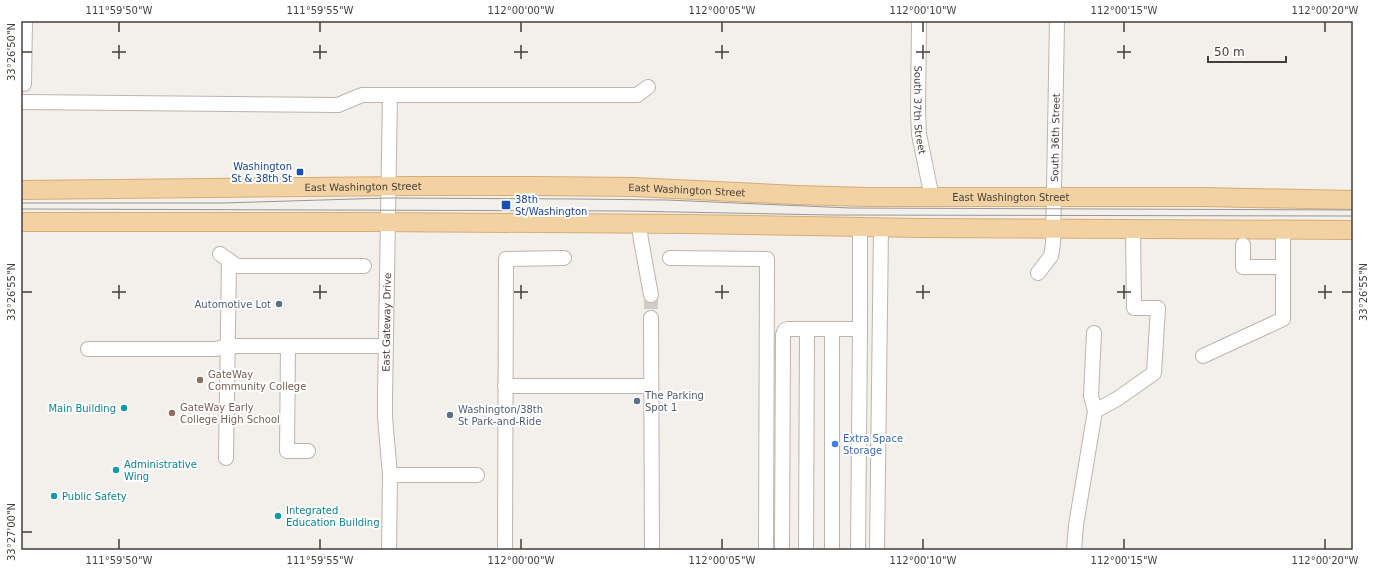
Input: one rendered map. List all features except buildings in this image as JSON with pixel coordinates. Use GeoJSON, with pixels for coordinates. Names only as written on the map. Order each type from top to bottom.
{"type":"FeatureCollection","features":[{"type":"Feature","properties":{"kind":"main road","name":"East Washington Street"},"geometry":{"type":"LineString","coordinates":[[21,190],[537,186],[634,187],[805,196],[932,198],[1195,196],[1353,200]]}},
{"type":"Feature","properties":{"kind":"main road"},"geometry":{"type":"LineString","coordinates":[[21,222],[639,224],[1054,229],[1353,230]]}},
{"type":"Feature","properties":{"kind":"street"},"geometry":{"type":"LineString","coordinates":[[24,84],[25,21]]}},
{"type":"Feature","properties":{"kind":"street","name":"South 37th Street"},"geometry":{"type":"LineString","coordinates":[[919,21],[919,134],[932,198]]}},
{"type":"Feature","properties":{"kind":"street","name":"South 36th Street"},"geometry":{"type":"LineString","coordinates":[[1038,273],[1051,256],[1053,244],[1057,21]]}},
{"type":"Feature","properties":{"kind":"street"},"geometry":{"type":"LineString","coordinates":[[21,102],[338,105],[362,95],[637,95],[648,87]]}},
{"type":"Feature","properties":{"kind":"street","name":"East Gateway Drive"},"geometry":{"type":"LineString","coordinates":[[389,550],[390,475],[385,417],[385,346],[390,95]]}},
{"type":"Feature","properties":{"kind":"street"},"geometry":{"type":"LineString","coordinates":[[639,224],[651,295]]}},
{"type":"Feature","properties":{"kind":"street"},"geometry":{"type":"LineString","coordinates":[[858,550],[860,227]]}},
{"type":"Feature","properties":{"kind":"street"},"geometry":{"type":"LineString","coordinates":[[878,550],[881,227]]}},
{"type":"Feature","properties":{"kind":"street"},"geometry":{"type":"LineString","coordinates":[[1095,411],[1117,399],[1154,373],[1158,308],[1134,308],[1133,229]]}},
{"type":"Feature","properties":{"kind":"street"},"geometry":{"type":"LineString","coordinates":[[1203,356],[1283,319],[1283,229]]}},
{"type":"Feature","properties":{"kind":"street"},"geometry":{"type":"LineString","coordinates":[[1243,245],[1243,267],[1283,267]]}},
{"type":"Feature","properties":{"kind":"street"},"geometry":{"type":"LineString","coordinates":[[226,458],[227,346],[224,257],[237,266],[364,266]]}},
{"type":"Feature","properties":{"kind":"street"},"geometry":{"type":"LineString","coordinates":[[505,550],[506,259],[564,258]]}},
{"type":"Feature","properties":{"kind":"street"},"geometry":{"type":"LineString","coordinates":[[670,258],[768,259],[766,550]]}},
{"type":"Feature","properties":{"kind":"street"},"geometry":{"type":"LineString","coordinates":[[651,318],[652,550]]}},
{"type":"Feature","properties":{"kind":"street"},"geometry":{"type":"LineString","coordinates":[[782,550],[783,335],[785,330],[788,329],[860,329]]}},
{"type":"Feature","properties":{"kind":"street"},"geometry":{"type":"LineString","coordinates":[[806,550],[807,329]]}},
{"type":"Feature","properties":{"kind":"street"},"geometry":{"type":"LineString","coordinates":[[832,329],[832,550]]}},
{"type":"Feature","properties":{"kind":"street"},"geometry":{"type":"LineString","coordinates":[[1074,550],[1076,525],[1095,411],[1091,396],[1094,333]]}},
{"type":"Feature","properties":{"kind":"street"},"geometry":{"type":"LineString","coordinates":[[88,350],[216,349],[227,346],[385,346]]}},
{"type":"Feature","properties":{"kind":"street"},"geometry":{"type":"LineString","coordinates":[[288,346],[287,451],[308,451]]}},
{"type":"Feature","properties":{"kind":"street"},"geometry":{"type":"LineString","coordinates":[[505,386],[651,386]]}},
{"type":"Feature","properties":{"kind":"street"},"geometry":{"type":"LineString","coordinates":[[390,475],[477,475]]}},
{"type":"Feature","properties":{"kind":"tunnel"},"geometry":{"type":"LineString","coordinates":[[651,295],[651,318]]}},
{"type":"Feature","properties":{"kind":"tram line"},"geometry":{"type":"LineString","coordinates":[[21,203],[223,203],[388,198],[667,200],[850,208],[1353,210]]}},
{"type":"Feature","properties":{"kind":"tram line"},"geometry":{"type":"LineString","coordinates":[[21,209],[626,211],[830,215],[1353,216]]}},
{"type":"Feature","properties":{"kind":"place","name":"Washington St & 38th St"},"geometry":{"type":"Point","coordinates":[300,172]}},
{"type":"Feature","properties":{"kind":"place","name":"38th St/Washington"},"geometry":{"type":"Point","coordinates":[506,205]}},
{"type":"Feature","properties":{"kind":"place","name":"Automotive Lot"},"geometry":{"type":"Point","coordinates":[279,304]}},
{"type":"Feature","properties":{"kind":"place","name":"GateWay Community College"},"geometry":{"type":"Point","coordinates":[200,380]}},
{"type":"Feature","properties":{"kind":"place","name":"The Parking Spot 1"},"geometry":{"type":"Point","coordinates":[637,401]}},
{"type":"Feature","properties":{"kind":"place","name":"Main Building"},"geometry":{"type":"Point","coordinates":[124,408]}},
{"type":"Feature","properties":{"kind":"place","name":"GateWay Early College High School"},"geometry":{"type":"Point","coordinates":[172,413]}},
{"type":"Feature","properties":{"kind":"place","name":"Washington/38th St Park-and-Ride"},"geometry":{"type":"Point","coordinates":[450,415]}},
{"type":"Feature","properties":{"kind":"place","name":"Extra Space Storage"},"geometry":{"type":"Point","coordinates":[835,444]}},
{"type":"Feature","properties":{"kind":"place","name":"Administrative Wing"},"geometry":{"type":"Point","coordinates":[116,470]}},
{"type":"Feature","properties":{"kind":"place","name":"Public Safety"},"geometry":{"type":"Point","coordinates":[54,496]}},
{"type":"Feature","properties":{"kind":"place","name":"Integrated Education Building"},"geometry":{"type":"Point","coordinates":[278,516]}}]}
